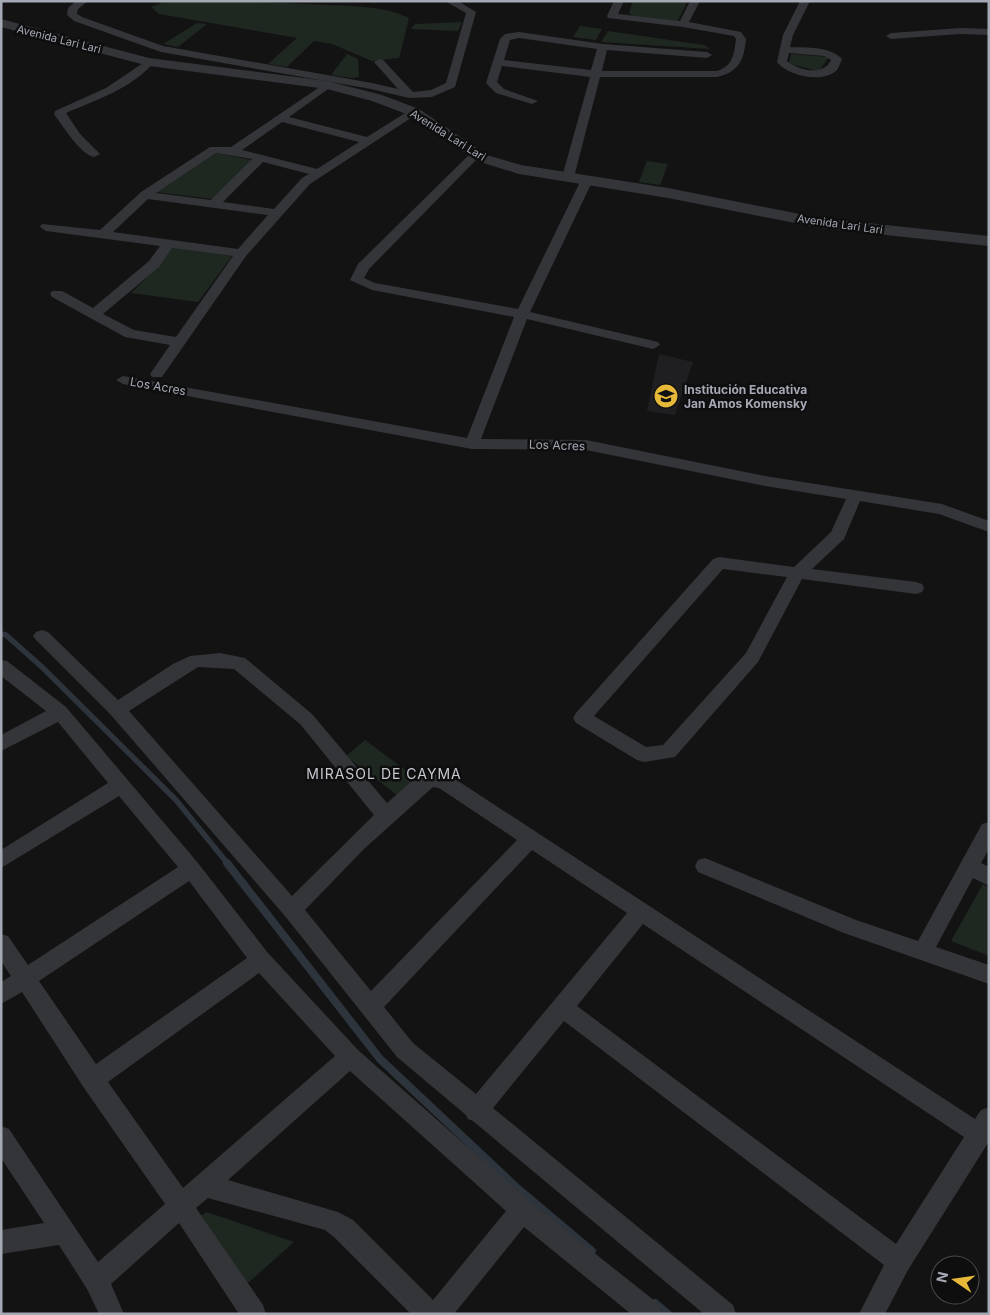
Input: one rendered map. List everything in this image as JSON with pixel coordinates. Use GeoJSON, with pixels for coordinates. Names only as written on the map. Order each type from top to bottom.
{"type":"FeatureCollection","features":[{"type":"Feature","properties":{"kind":"street"},"geometry":{"type":"LineString","coordinates":[[83,1],[73,8],[72,14],[78,19],[161,49],[372,86],[383,94],[409,95],[440,92],[452,85],[471,12],[450,1]]}},
{"type":"Feature","properties":{"kind":"street"},"geometry":{"type":"LineString","coordinates":[[497,62],[595,74],[717,74],[728,72],[734,68],[737,62],[740,43],[739,35],[683,24],[612,16],[619,1]]}},
{"type":"Feature","properties":{"kind":"street"},"geometry":{"type":"LineString","coordinates":[[683,24],[695,1]]}},
{"type":"Feature","properties":{"kind":"street"},"geometry":{"type":"LineString","coordinates":[[785,50],[788,35],[805,1]]}},
{"type":"Feature","properties":{"kind":"street","name":"Avenida Lari Lari"},"geometry":{"type":"LineString","coordinates":[[1,23],[149,62],[383,94],[414,112],[476,154],[519,170],[587,180],[820,223],[989,241]]}},
{"type":"Feature","properties":{"kind":"street"},"geometry":{"type":"LineString","coordinates":[[891,36],[960,31],[989,32]]}},
{"type":"Feature","properties":{"kind":"street"},"geometry":{"type":"LineString","coordinates":[[532,101],[516,98],[492,86],[491,80],[505,39],[513,35],[603,47],[707,54]]}},
{"type":"Feature","properties":{"kind":"street"},"geometry":{"type":"LineString","coordinates":[[568,177],[603,47]]}},
{"type":"Feature","properties":{"kind":"street"},"geometry":{"type":"LineString","coordinates":[[94,154],[76,136],[60,114],[61,111],[110,90],[132,77],[149,62]]}},
{"type":"Feature","properties":{"kind":"street"},"geometry":{"type":"LineString","coordinates":[[379,62],[409,95]]}},
{"type":"Feature","properties":{"kind":"street"},"geometry":{"type":"LineString","coordinates":[[233,151],[327,85]]}},
{"type":"Feature","properties":{"kind":"street"},"geometry":{"type":"LineString","coordinates":[[157,374],[241,253],[306,181],[414,112]]}},
{"type":"Feature","properties":{"kind":"street"},"geometry":{"type":"LineString","coordinates":[[280,118],[368,141]]}},
{"type":"Feature","properties":{"kind":"street"},"geometry":{"type":"LineString","coordinates":[[103,234],[145,195],[210,151],[219,149],[233,151],[319,173]]}},
{"type":"Feature","properties":{"kind":"street"},"geometry":{"type":"LineString","coordinates":[[476,154],[363,267],[358,274],[357,280],[372,286],[522,314],[653,344]]}},
{"type":"Feature","properties":{"kind":"street"},"geometry":{"type":"LineString","coordinates":[[214,204],[260,158]]}},
{"type":"Feature","properties":{"kind":"street"},"geometry":{"type":"LineString","coordinates":[[472,444],[522,314],[587,180]]}},
{"type":"Feature","properties":{"kind":"street"},"geometry":{"type":"LineString","coordinates":[[145,195],[278,213]]}},
{"type":"Feature","properties":{"kind":"street"},"geometry":{"type":"LineString","coordinates":[[46,227],[241,253]]}},
{"type":"Feature","properties":{"kind":"street"},"geometry":{"type":"LineString","coordinates":[[95,314],[154,264],[170,244]]}},
{"type":"Feature","properties":{"kind":"street"},"geometry":{"type":"LineString","coordinates":[[57,294],[130,334],[180,342]]}},
{"type":"Feature","properties":{"kind":"street","name":"Los Acres"},"geometry":{"type":"LineString","coordinates":[[123,380],[472,444],[586,445],[765,481],[942,509],[989,527]]}},
{"type":"Feature","properties":{"kind":"street"},"geometry":{"type":"LineString","coordinates":[[855,495],[838,535],[798,572],[752,657],[668,752],[644,755],[582,718],[719,563],[798,572],[916,588]]}},
{"type":"Feature","properties":{"kind":"street"},"geometry":{"type":"LineString","coordinates":[[42,636],[117,710],[292,910],[371,1006],[404,1050],[724,1314]]}},
{"type":"Feature","properties":{"kind":"street"},"geometry":{"type":"LineString","coordinates":[[117,710],[179,669],[196,661],[220,660],[239,663],[306,719],[385,814]]}},
{"type":"Feature","properties":{"kind":"street"},"geometry":{"type":"LineString","coordinates":[[1,666],[60,712],[119,786],[191,869],[261,960],[350,1057],[522,1210],[651,1314]]}},
{"type":"Feature","properties":{"kind":"street"},"geometry":{"type":"LineString","coordinates":[[1,744],[60,712]]}},
{"type":"Feature","properties":{"kind":"street"},"geometry":{"type":"LineString","coordinates":[[292,910],[346,851],[385,814],[426,780],[435,779],[445,782],[641,912],[984,1126],[899,1261],[872,1314]]}},
{"type":"Feature","properties":{"kind":"street"},"geometry":{"type":"LineString","coordinates":[[1,860],[119,786]]}},
{"type":"Feature","properties":{"kind":"street"},"geometry":{"type":"LineString","coordinates":[[923,951],[989,830]]}},
{"type":"Feature","properties":{"kind":"street"},"geometry":{"type":"LineString","coordinates":[[371,1006],[530,839]]}},
{"type":"Feature","properties":{"kind":"street"},"geometry":{"type":"LineString","coordinates":[[705,866],[851,927],[989,975]]}},
{"type":"Feature","properties":{"kind":"street"},"geometry":{"type":"LineString","coordinates":[[970,866],[989,878]]}},
{"type":"Feature","properties":{"kind":"street"},"geometry":{"type":"LineString","coordinates":[[1,994],[191,869]]}},
{"type":"Feature","properties":{"kind":"street"},"geometry":{"type":"LineString","coordinates":[[476,1110],[563,1008],[641,912]]}},
{"type":"Feature","properties":{"kind":"street"},"geometry":{"type":"LineString","coordinates":[[1,943],[92,1080],[181,1204],[254,1314]]}},
{"type":"Feature","properties":{"kind":"street"},"geometry":{"type":"LineString","coordinates":[[92,1080],[261,960]]}},
{"type":"Feature","properties":{"kind":"street"},"geometry":{"type":"LineString","coordinates":[[563,1008],[899,1261]]}},
{"type":"Feature","properties":{"kind":"street"},"geometry":{"type":"LineString","coordinates":[[96,1280],[350,1057]]}},
{"type":"Feature","properties":{"kind":"street"},"geometry":{"type":"LineString","coordinates":[[1,1137],[66,1232],[96,1280],[112,1314]]}},
{"type":"Feature","properties":{"kind":"street"},"geometry":{"type":"LineString","coordinates":[[205,1185],[330,1220],[344,1229],[429,1314]]}},
{"type":"Feature","properties":{"kind":"street"},"geometry":{"type":"LineString","coordinates":[[438,1314],[522,1210]]}},
{"type":"Feature","properties":{"kind":"street"},"geometry":{"type":"LineString","coordinates":[[1,1242],[66,1232]]}},
{"type":"Feature","properties":{"kind":"shaded area"},"geometry":{"type":"Polygon","coordinates":[[[166,1],[267,2],[358,6],[390,11],[409,18],[399,58],[372,61],[332,44],[314,41],[287,67],[268,64],[297,38],[159,14],[151,7],[166,1]]]}},
{"type":"Feature","properties":{"kind":"shaded area"},"geometry":{"type":"Polygon","coordinates":[[[633,1],[688,1],[678,20],[674,21],[633,16],[629,13],[633,1]]]}},
{"type":"Feature","properties":{"kind":"shaded area"},"geometry":{"type":"Polygon","coordinates":[[[462,22],[458,31],[411,29],[415,24],[462,22]]]}},
{"type":"Feature","properties":{"kind":"shaded area"},"geometry":{"type":"Polygon","coordinates":[[[197,23],[207,24],[178,47],[163,44],[197,23]]]}},
{"type":"Feature","properties":{"kind":"shaded area"},"geometry":{"type":"Polygon","coordinates":[[[580,26],[602,29],[596,40],[573,37],[580,26]]]}},
{"type":"Feature","properties":{"kind":"shaded area"},"geometry":{"type":"Polygon","coordinates":[[[608,31],[704,45],[710,49],[601,42],[608,31]]]}},
{"type":"Feature","properties":{"kind":"shaded area"},"geometry":{"type":"Polygon","coordinates":[[[347,54],[358,59],[359,77],[351,78],[331,75],[347,54]]]}},
{"type":"Feature","properties":{"kind":"shaded area"},"geometry":{"type":"Polygon","coordinates":[[[791,54],[829,57],[819,71],[789,64],[791,54]]]}},
{"type":"Feature","properties":{"kind":"shaded area"},"geometry":{"type":"Polygon","coordinates":[[[216,153],[251,160],[213,199],[156,192],[216,153]]]}},
{"type":"Feature","properties":{"kind":"shaded area"},"geometry":{"type":"Polygon","coordinates":[[[647,161],[668,164],[660,185],[639,182],[647,161]]]}},
{"type":"Feature","properties":{"kind":"shaded area"},"geometry":{"type":"Polygon","coordinates":[[[172,248],[232,256],[198,302],[131,293],[158,267],[172,248]]]}},
{"type":"Feature","properties":{"kind":"shaded area","name":"Institución Educativa Jan Amos Komensky"},"geometry":{"type":"Polygon","coordinates":[[[659,354],[693,362],[675,415],[647,411],[659,354]]]}},
{"type":"Feature","properties":{"kind":"shaded area"},"geometry":{"type":"Polygon","coordinates":[[[365,740],[420,781],[401,798],[346,756],[365,740]]]}},
{"type":"Feature","properties":{"kind":"shaded area"},"geometry":{"type":"Polygon","coordinates":[[[983,884],[989,888],[989,956],[951,941],[983,884]]]}},
{"type":"Feature","properties":{"kind":"shaded area"},"geometry":{"type":"Polygon","coordinates":[[[207,1212],[294,1242],[239,1291],[197,1218],[207,1212]]]}},
{"type":"Feature","properties":{"kind":"waterway"},"geometry":{"type":"LineString","coordinates":[[1,634],[6,635],[43,668],[176,800],[228,864]]}},
{"type":"Feature","properties":{"kind":"waterway"},"geometry":{"type":"LineString","coordinates":[[227,863],[380,1059],[516,1187],[592,1251]]}},
{"type":"Feature","properties":{"kind":"waterway"},"geometry":{"type":"LineString","coordinates":[[655,1303],[668,1314]]}},
{"type":"Feature","properties":{"kind":"place","name":"Institución Educativa Jan Amos Komensky"},"geometry":{"type":"Point","coordinates":[666,396]}},
{"type":"Feature","properties":{"kind":"district","name":"MIRASOL DE CAYMA"},"geometry":{"type":"Point","coordinates":[384,773]}}]}
